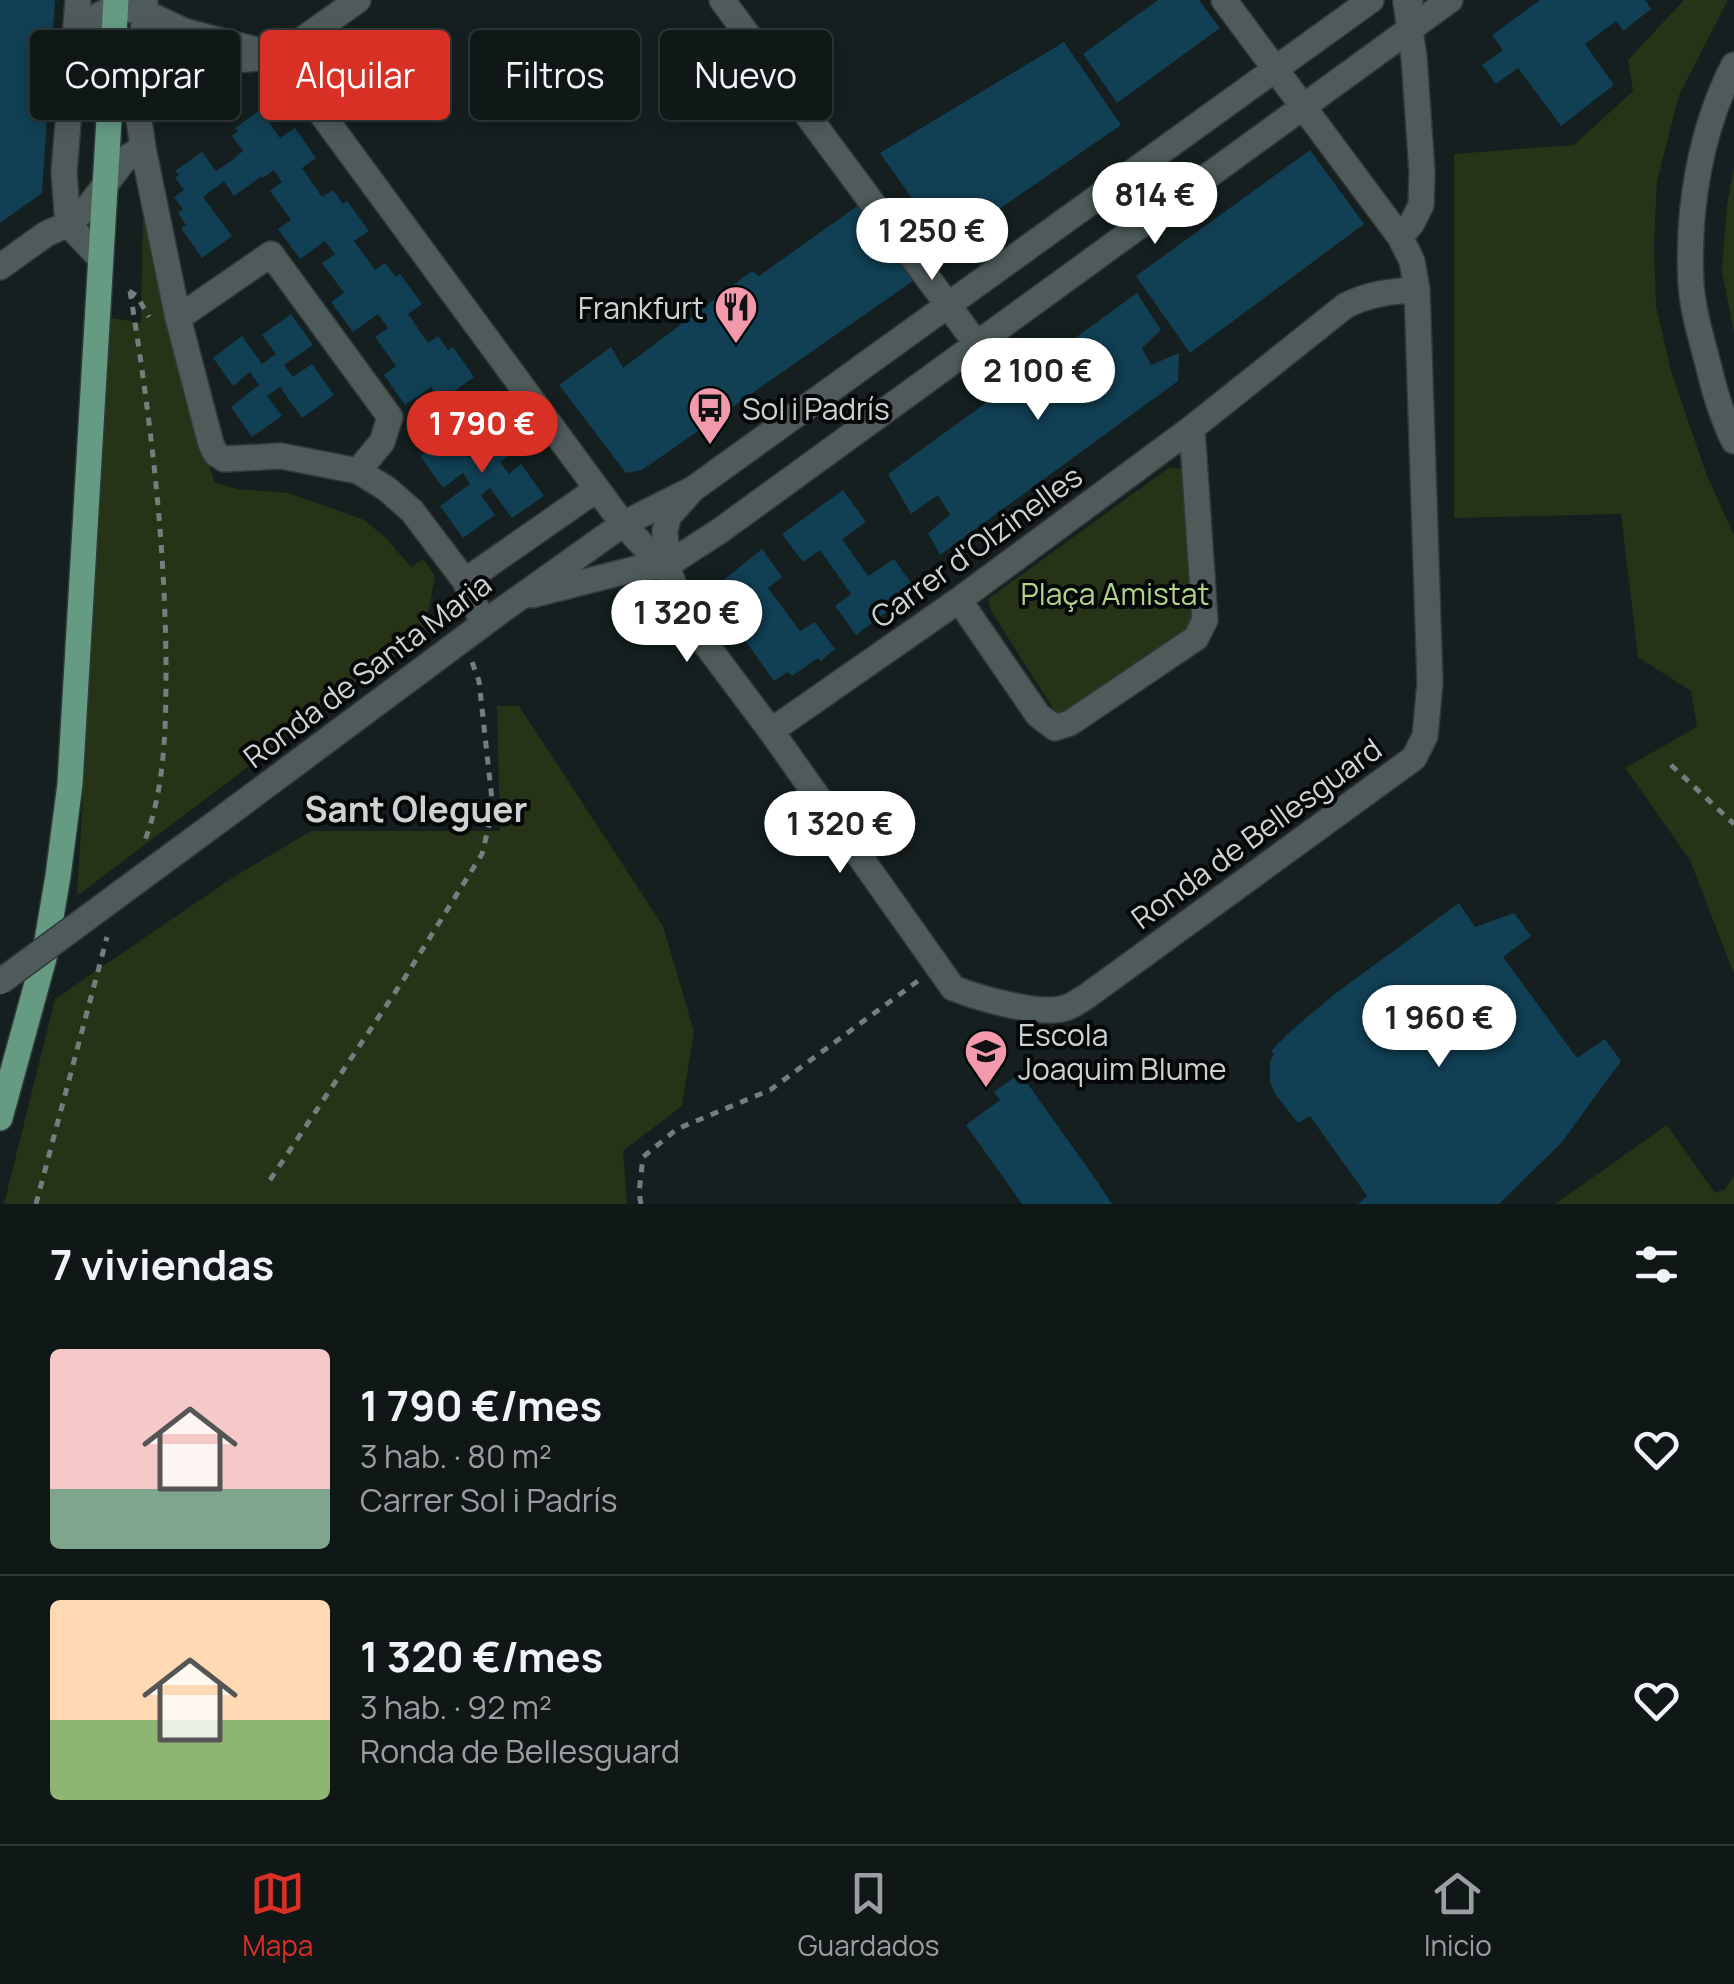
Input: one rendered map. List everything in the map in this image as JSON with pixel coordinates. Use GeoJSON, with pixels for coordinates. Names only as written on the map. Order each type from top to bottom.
{"type":"FeatureCollection","features":[{"type":"Feature","properties":{"kind":"main road"},"geometry":{"type":"LineString","coordinates":[[0,1118],[44,958],[70,784],[115,4]]}},
{"type":"Feature","properties":{"kind":"street"},"geometry":{"type":"LineString","coordinates":[[75,30],[78,0]]}},
{"type":"Feature","properties":{"kind":"street"},"geometry":{"type":"LineString","coordinates":[[316,30],[358,0]]}},
{"type":"Feature","properties":{"kind":"street"},"geometry":{"type":"LineString","coordinates":[[722,0],[976,343]]}},
{"type":"Feature","properties":{"kind":"street","name":"Ronda de Bellesguard"},"geometry":{"type":"LineString","coordinates":[[667,564],[684,615],[953,988],[978,998],[1064,1009],[1414,758],[1425,736],[1430,683],[1417,290],[1412,261],[1400,237],[1224,0]]}},
{"type":"Feature","properties":{"kind":"street"},"geometry":{"type":"LineString","coordinates":[[517,598],[623,524],[693,490],[1371,0]]}},
{"type":"Feature","properties":{"kind":"street"},"geometry":{"type":"LineString","coordinates":[[1400,237],[1421,205],[1422,172],[1406,3],[1410,0]]}},
{"type":"Feature","properties":{"kind":"street"},"geometry":{"type":"LineString","coordinates":[[667,564],[721,530],[1450,0]]}},
{"type":"Feature","properties":{"kind":"street"},"geometry":{"type":"LineString","coordinates":[[80,30],[115,4],[145,6],[184,31],[260,51]]}},
{"type":"Feature","properties":{"kind":"street"},"geometry":{"type":"LineString","coordinates":[[1734,65],[1715,111],[1701,161],[1691,242],[1697,323],[1715,392],[1734,441]]}},
{"type":"Feature","properties":{"kind":"street"},"geometry":{"type":"LineString","coordinates":[[68,120],[64,172],[68,224],[100,258]]}},
{"type":"Feature","properties":{"kind":"street"},"geometry":{"type":"LineString","coordinates":[[139,120],[178,318],[216,454],[224,459],[281,456],[358,471],[387,489],[412,512],[465,581],[473,632]]}},
{"type":"Feature","properties":{"kind":"street"},"geometry":{"type":"LineString","coordinates":[[326,120],[623,524],[652,555],[667,564]]}},
{"type":"Feature","properties":{"kind":"street"},"geometry":{"type":"LineString","coordinates":[[0,267],[90,206],[125,159],[142,148]]}},
{"type":"Feature","properties":{"kind":"street"},"geometry":{"type":"LineString","coordinates":[[178,318],[271,254],[390,417],[382,442],[358,471]]}},
{"type":"Feature","properties":{"kind":"street","name":"Carrer d'Olzinelles"},"geometry":{"type":"LineString","coordinates":[[771,732],[960,600],[1192,428],[1345,306],[1362,297],[1417,290]]}},
{"type":"Feature","properties":{"kind":"street"},"geometry":{"type":"LineString","coordinates":[[960,600],[1038,715],[1056,728],[1070,724],[1196,638],[1205,620],[1192,428]]}},
{"type":"Feature","properties":{"kind":"street"},"geometry":{"type":"LineString","coordinates":[[465,581],[597,489]]}},
{"type":"Feature","properties":{"kind":"street"},"geometry":{"type":"LineString","coordinates":[[667,564],[668,517],[693,490]]}},
{"type":"Feature","properties":{"kind":"street","name":"Ronda de Santa Maria"},"geometry":{"type":"LineString","coordinates":[[0,982],[517,598],[667,564]]}},
{"type":"Feature","properties":{"kind":"path"},"geometry":{"type":"LineString","coordinates":[[130,291],[152,433],[166,620],[164,761],[158,798],[140,853]]}},
{"type":"Feature","properties":{"kind":"path"},"geometry":{"type":"LineString","coordinates":[[270,1180],[482,854],[493,809],[473,632]]}},
{"type":"Feature","properties":{"kind":"path"},"geometry":{"type":"LineString","coordinates":[[1671,765],[1734,824]]}},
{"type":"Feature","properties":{"kind":"path"},"geometry":{"type":"LineString","coordinates":[[36,1204],[112,926]]}},
{"type":"Feature","properties":{"kind":"path"},"geometry":{"type":"LineString","coordinates":[[641,1204],[643,1158],[677,1129],[770,1090],[937,966]]}},
{"type":"Feature","properties":{"kind":"green space"},"geometry":{"type":"Polygon","coordinates":[[[1684,0],[1728,0],[1679,95],[1657,181],[1654,245],[1656,306],[1671,371],[1707,476],[1734,535],[1734,974],[1690,860],[1625,768],[1697,727],[1691,691],[1638,657],[1621,514],[1454,518],[1454,154],[1574,145],[1633,91],[1628,60],[1684,0]]]}},
{"type":"Feature","properties":{"kind":"green space"},"geometry":{"type":"Polygon","coordinates":[[[1734,167],[1734,333],[1722,271],[1734,167]]]}},
{"type":"Feature","properties":{"kind":"green space"},"geometry":{"type":"Polygon","coordinates":[[[143,209],[214,482],[236,489],[288,493],[362,519],[383,535],[411,567],[423,559],[435,576],[424,634],[77,896],[111,318],[141,323],[143,209]]]}},
{"type":"Feature","properties":{"kind":"green space","name":"Plaça Amistat"},"geometry":{"type":"Polygon","coordinates":[[[1170,467],[1186,470],[1197,620],[1058,716],[991,611],[988,599],[1170,467]]]}},
{"type":"Feature","properties":{"kind":"green space"},"geometry":{"type":"Polygon","coordinates":[[[497,706],[519,706],[663,926],[694,1032],[682,1106],[623,1151],[627,1204],[4,1204],[55,999],[232,878],[311,831],[500,831],[497,706]]]}},
{"type":"Feature","properties":{"kind":"green space"},"geometry":{"type":"Polygon","coordinates":[[[1667,1125],[1715,1193],[1725,1189],[1734,1176],[1734,1204],[1555,1204],[1667,1125]]]}},
{"type":"Feature","properties":{"kind":"building"},"geometry":{"type":"Polygon","coordinates":[[[0,0],[55,0],[53,30],[30,30],[30,120],[47,120],[42,193],[0,223],[0,0]]]}},
{"type":"Feature","properties":{"kind":"building"},"geometry":{"type":"Polygon","coordinates":[[[1158,0],[1199,0],[1220,28],[1117,103],[1083,54],[1158,0]]]}},
{"type":"Feature","properties":{"kind":"building"},"geometry":{"type":"Polygon","coordinates":[[[1540,0],[1645,0],[1651,9],[1623,31],[1616,21],[1585,44],[1614,85],[1561,126],[1518,68],[1496,84],[1482,65],[1503,50],[1492,35],[1540,0]]]}},
{"type":"Feature","properties":{"kind":"building"},"geometry":{"type":"Polygon","coordinates":[[[1064,42],[1121,125],[953,241],[943,242],[880,153],[1064,42]]]}},
{"type":"Feature","properties":{"kind":"building"},"geometry":{"type":"Polygon","coordinates":[[[260,110],[260,120],[267,120],[280,138],[295,128],[316,158],[302,168],[322,197],[333,190],[343,204],[347,201],[369,231],[354,241],[375,270],[385,263],[396,277],[400,274],[422,304],[408,314],[428,343],[438,336],[448,350],[453,347],[474,377],[441,401],[431,387],[405,405],[384,375],[396,366],[375,337],[388,328],[378,314],[353,332],[331,302],[344,293],[322,263],[335,254],[325,241],[300,259],[278,229],[291,220],[270,191],[282,182],[274,170],[234,196],[224,181],[203,197],[232,236],[202,258],[181,228],[186,225],[178,213],[183,209],[174,197],[184,190],[175,171],[202,152],[216,171],[230,162],[243,151],[232,136],[238,131],[235,128],[260,110]]]}},
{"type":"Feature","properties":{"kind":"building"},"geometry":{"type":"Polygon","coordinates":[[[1310,150],[1364,224],[1190,353],[1136,276],[1310,150]]]}},
{"type":"Feature","properties":{"kind":"building"},"geometry":{"type":"Polygon","coordinates":[[[860,204],[913,281],[642,470],[626,473],[559,385],[611,347],[623,368],[752,271],[759,276],[860,204]]]}},
{"type":"Feature","properties":{"kind":"building"},"geometry":{"type":"Polygon","coordinates":[[[1137,293],[1161,330],[1142,348],[1151,365],[1179,353],[1178,381],[940,555],[928,533],[950,515],[938,495],[911,514],[888,474],[1137,293]]]}},
{"type":"Feature","properties":{"kind":"building"},"geometry":{"type":"Polygon","coordinates":[[[291,314],[313,345],[284,365],[293,377],[312,364],[334,395],[302,418],[280,387],[267,396],[282,416],[252,437],[231,407],[259,385],[250,372],[233,386],[213,358],[242,336],[262,364],[276,354],[262,335],[291,314]]]}},
{"type":"Feature","properties":{"kind":"building"},"geometry":{"type":"Polygon","coordinates":[[[501,414],[524,445],[500,462],[509,474],[521,464],[544,496],[512,518],[490,488],[481,495],[495,515],[463,538],[440,506],[470,484],[463,473],[443,488],[420,456],[447,437],[451,441],[455,438],[469,458],[480,450],[470,436],[501,414]]]}},
{"type":"Feature","properties":{"kind":"building"},"geometry":{"type":"Polygon","coordinates":[[[843,490],[866,522],[842,539],[868,576],[894,559],[916,590],[856,635],[835,606],[851,594],[820,550],[803,562],[782,534],[843,490]]]}},
{"type":"Feature","properties":{"kind":"building"},"geometry":{"type":"Polygon","coordinates":[[[762,549],[782,577],[768,588],[800,631],[815,622],[835,649],[821,661],[818,658],[792,676],[788,672],[774,681],[710,591],[762,549]]]}},
{"type":"Feature","properties":{"kind":"building"},"geometry":{"type":"Polygon","coordinates":[[[1459,903],[1475,927],[1514,913],[1531,936],[1503,957],[1577,1058],[1605,1039],[1621,1061],[1562,1142],[1499,1204],[1358,1204],[1367,1196],[1310,1116],[1298,1123],[1275,1094],[1270,1082],[1274,1054],[1271,1051],[1336,993],[1459,903]]]}},
{"type":"Feature","properties":{"kind":"building"},"geometry":{"type":"Polygon","coordinates":[[[1020,1073],[1112,1204],[1022,1204],[966,1125],[1000,1100],[994,1092],[1020,1073]]]}},
{"type":"Feature","properties":{"kind":"place","name":"Frankfurt"},"geometry":{"type":"Point","coordinates":[736,345]}},
{"type":"Feature","properties":{"kind":"place","name":"Sol i Padrís"},"geometry":{"type":"Point","coordinates":[710,446]}},
{"type":"Feature","properties":{"kind":"place","name":"Escola Joaquim Blume"},"geometry":{"type":"Point","coordinates":[986,1089]}},
{"type":"Feature","properties":{"kind":"district","name":"Sant Oleguer"},"geometry":{"type":"Point","coordinates":[416,809]}}]}
